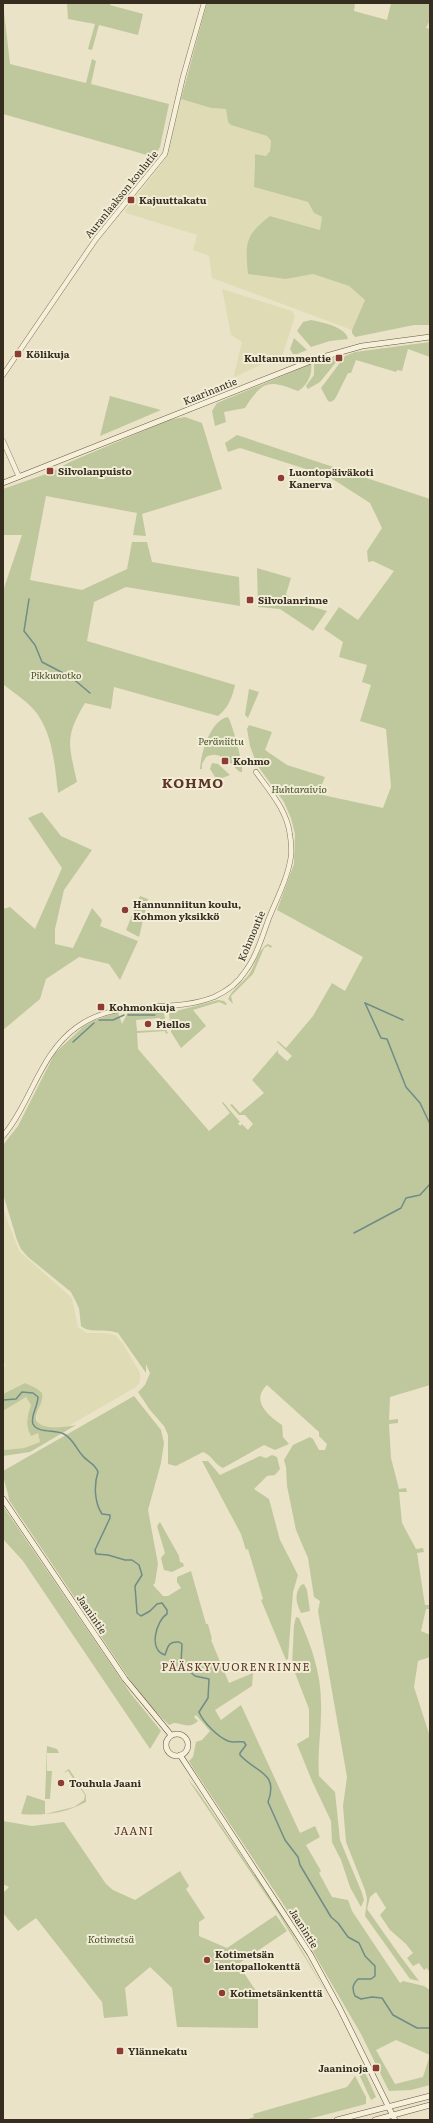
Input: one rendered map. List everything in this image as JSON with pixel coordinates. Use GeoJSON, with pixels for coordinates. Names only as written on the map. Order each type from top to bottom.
{"type":"FeatureCollection","features":[{"type":"Feature","properties":{"kind":"main road","name":"Kaarinantie"},"geometry":{"type":"LineString","coordinates":[[3,483],[276,373],[316,359],[362,346],[430,337]]}},
{"type":"Feature","properties":{"kind":"main road","name":"Jaanintie"},"geometry":{"type":"LineString","coordinates":[[3,1499],[126,1679],[171,1735]]}},
{"type":"Feature","properties":{"kind":"main road"},"geometry":{"type":"LineString","coordinates":[[180,1734],[186,1739],[186,1750],[180,1755],[172,1755],[167,1750],[166,1741],[171,1735],[180,1734]]}},
{"type":"Feature","properties":{"kind":"main road","name":"Jaanintie"},"geometry":{"type":"LineString","coordinates":[[180,1755],[310,1954],[340,2009],[394,2118]]}},
{"type":"Feature","properties":{"kind":"main road"},"geometry":{"type":"LineString","coordinates":[[337,2120],[430,2096]]}},
{"type":"Feature","properties":{"kind":"main road"},"geometry":{"type":"LineString","coordinates":[[375,2120],[394,2118],[430,2105]]}},
{"type":"Feature","properties":{"kind":"street","name":"Auranlaakson koulutie"},"geometry":{"type":"LineString","coordinates":[[3,375],[96,239],[165,154],[183,77],[204,3]]}},
{"type":"Feature","properties":{"kind":"street"},"geometry":{"type":"LineString","coordinates":[[3,441],[19,477]]}},
{"type":"Feature","properties":{"kind":"street","name":"Kohmontie"},"geometry":{"type":"LineString","coordinates":[[3,1136],[20,1114],[52,1052],[76,1027],[96,1016],[115,1010],[183,1004],[215,997],[237,982],[247,970],[284,881],[291,855],[290,834],[286,817],[277,801],[256,772]]}},
{"type":"Feature","properties":{"kind":"shaded area"},"geometry":{"type":"Polygon","coordinates":[[[181,99],[211,108],[226,109],[228,122],[231,125],[267,136],[271,141],[270,151],[266,156],[256,154],[254,162],[254,187],[308,202],[314,213],[322,217],[320,230],[271,216],[286,279],[313,274],[349,286],[365,300],[352,330],[212,278],[209,256],[193,250],[197,235],[126,213],[125,211],[166,158],[181,99]]]}},
{"type":"Feature","properties":{"kind":"shaded area"},"geometry":{"type":"Polygon","coordinates":[[[222,289],[292,311],[295,316],[283,354],[235,377],[234,375],[242,342],[231,335],[222,289]]]}},
{"type":"Feature","properties":{"kind":"shaded area"},"geometry":{"type":"Polygon","coordinates":[[[3,1209],[19,1251],[72,1298],[78,1327],[87,1333],[106,1333],[115,1335],[124,1345],[140,1373],[140,1382],[136,1387],[65,1428],[41,1426],[38,1423],[36,1414],[42,1397],[36,1388],[25,1383],[3,1394],[3,1368],[6,1365],[3,1362],[3,1209]]]}},
{"type":"Feature","properties":{"kind":"shaded area"},"geometry":{"type":"Polygon","coordinates":[[[26,1396],[31,1405],[27,1419],[38,1433],[40,1442],[24,1448],[3,1450],[3,1411],[26,1396]]]}},
{"type":"Feature","properties":{"kind":"green space"},"geometry":{"type":"Polygon","coordinates":[[[3,3],[10,64],[86,83],[92,59],[96,61],[91,84],[169,104],[160,147],[154,157],[3,114],[3,3]]]}},
{"type":"Feature","properties":{"kind":"green space"},"geometry":{"type":"Polygon","coordinates":[[[67,3],[110,3],[110,5],[143,14],[138,35],[99,25],[92,50],[88,49],[95,24],[68,19],[67,3]]]}},
{"type":"Feature","properties":{"kind":"green space"},"geometry":{"type":"Polygon","coordinates":[[[207,3],[355,3],[354,11],[387,20],[391,3],[430,3],[430,20],[426,28],[430,29],[430,325],[414,325],[355,337],[352,330],[365,300],[349,286],[313,274],[286,279],[248,274],[248,240],[256,229],[270,216],[320,230],[322,217],[314,213],[308,202],[254,187],[255,154],[266,156],[270,151],[271,141],[267,136],[231,125],[228,122],[226,109],[211,108],[181,99],[207,3]]]}},
{"type":"Feature","properties":{"kind":"green space"},"geometry":{"type":"Polygon","coordinates":[[[311,320],[338,328],[343,331],[348,339],[330,341],[311,347],[297,331],[303,322],[311,320]]]}},
{"type":"Feature","properties":{"kind":"green space"},"geometry":{"type":"Polygon","coordinates":[[[294,338],[307,350],[293,354],[290,349],[294,338]]]}},
{"type":"Feature","properties":{"kind":"green space"},"geometry":{"type":"Polygon","coordinates":[[[430,342],[430,357],[408,349],[402,371],[397,370],[396,372],[356,360],[351,373],[348,373],[335,399],[331,402],[328,401],[321,388],[345,356],[355,352],[430,342]]]}},
{"type":"Feature","properties":{"kind":"green space"},"geometry":{"type":"Polygon","coordinates":[[[336,358],[337,361],[320,382],[308,389],[306,386],[314,375],[314,362],[336,358]]]}},
{"type":"Feature","properties":{"kind":"green space"},"geometry":{"type":"Polygon","coordinates":[[[311,364],[309,379],[298,391],[279,385],[267,385],[257,392],[245,408],[224,412],[226,422],[215,426],[212,411],[217,403],[311,364]]]}},
{"type":"Feature","properties":{"kind":"green space"},"geometry":{"type":"Polygon","coordinates":[[[110,396],[161,410],[100,436],[110,396]]]}},
{"type":"Feature","properties":{"kind":"green space"},"geometry":{"type":"Polygon","coordinates":[[[185,417],[202,423],[222,489],[142,514],[146,536],[133,535],[137,513],[46,496],[30,580],[82,590],[127,569],[132,542],[147,542],[152,562],[239,577],[240,606],[126,587],[94,602],[87,641],[235,685],[233,694],[230,702],[218,716],[114,687],[111,709],[85,703],[74,725],[70,742],[70,750],[77,782],[58,793],[50,742],[43,724],[38,715],[22,698],[3,684],[3,591],[22,535],[3,535],[3,489],[49,473],[72,461],[169,420],[185,417]]]}},
{"type":"Feature","properties":{"kind":"green space","name":"Huhtaraivio"},"geometry":{"type":"Polygon","coordinates":[[[237,435],[430,499],[430,1385],[390,1397],[389,1420],[398,1419],[398,1423],[389,1424],[391,1458],[399,1489],[406,1488],[407,1492],[399,1492],[402,1523],[416,1549],[423,1548],[424,1552],[417,1553],[425,1605],[430,1605],[430,1609],[426,1609],[421,1631],[430,1635],[430,1657],[418,1661],[414,1687],[430,1737],[430,1973],[427,1968],[424,1970],[419,1963],[413,1966],[407,1958],[413,1953],[406,1944],[390,1930],[380,1915],[386,1908],[376,1892],[370,1897],[367,1909],[419,1981],[410,1979],[365,1916],[367,1899],[365,1890],[346,1842],[343,1806],[347,1777],[318,1611],[320,1601],[314,1597],[308,1558],[296,1530],[287,1486],[284,1460],[293,1445],[310,1437],[313,1439],[319,1450],[325,1450],[327,1444],[319,1436],[319,1432],[267,1385],[262,1391],[260,1397],[263,1408],[282,1425],[283,1437],[289,1444],[275,1450],[264,1445],[223,1468],[203,1452],[176,1466],[168,1464],[168,1435],[164,1426],[150,1410],[138,1392],[145,1385],[150,1373],[146,1364],[146,1373],[118,1333],[89,1330],[81,1326],[79,1308],[71,1292],[28,1257],[21,1249],[3,1194],[3,1145],[18,1126],[55,1053],[84,1026],[118,1012],[122,1024],[128,1012],[158,1010],[164,1013],[165,1019],[163,1022],[160,1022],[160,1018],[136,1020],[137,1031],[160,1030],[160,1025],[163,1025],[168,1033],[166,1034],[165,1031],[137,1033],[138,1049],[209,1131],[230,1113],[222,1103],[223,1102],[240,1122],[238,1123],[240,1126],[242,1124],[248,1130],[253,1124],[245,1115],[239,1115],[230,1105],[232,1104],[240,1113],[264,1093],[252,1080],[278,1050],[278,1053],[287,1061],[292,1056],[277,1042],[278,1041],[286,1048],[313,1016],[332,983],[345,991],[363,957],[277,910],[294,864],[295,834],[291,818],[284,802],[257,765],[250,746],[247,729],[249,725],[272,732],[265,750],[287,765],[325,777],[318,794],[383,808],[391,787],[386,729],[360,721],[371,685],[362,682],[367,665],[339,657],[343,642],[324,629],[339,607],[358,620],[394,571],[373,561],[368,562],[367,551],[382,528],[370,503],[328,476],[240,448],[228,452],[225,443],[237,435]]]}},
{"type":"Feature","properties":{"kind":"green space"},"geometry":{"type":"Polygon","coordinates":[[[257,568],[291,578],[286,594],[293,601],[327,611],[313,631],[280,609],[258,607],[257,568]]]}},
{"type":"Feature","properties":{"kind":"green space"},"geometry":{"type":"Polygon","coordinates":[[[249,689],[259,692],[248,718],[245,715],[249,689]]]}},
{"type":"Feature","properties":{"kind":"green space","name":"Peräniittu"},"geometry":{"type":"Polygon","coordinates":[[[228,717],[237,744],[242,772],[240,772],[224,758],[216,755],[206,757],[202,764],[202,769],[200,769],[202,755],[211,731],[222,719],[228,717]]]}},
{"type":"Feature","properties":{"kind":"green space"},"geometry":{"type":"Polygon","coordinates":[[[212,763],[218,764],[230,775],[217,780],[210,769],[212,763]]]}},
{"type":"Feature","properties":{"kind":"green space"},"geometry":{"type":"Polygon","coordinates":[[[42,812],[61,836],[92,850],[64,890],[55,929],[55,944],[73,948],[92,908],[102,920],[100,926],[138,941],[120,980],[109,964],[79,957],[46,979],[40,999],[3,1030],[3,909],[10,907],[35,929],[62,868],[28,818],[42,812]]]}},
{"type":"Feature","properties":{"kind":"green space"},"geometry":{"type":"Polygon","coordinates":[[[140,896],[148,899],[139,937],[126,930],[140,896]]]}},
{"type":"Feature","properties":{"kind":"green space"},"geometry":{"type":"Polygon","coordinates":[[[268,944],[272,946],[271,948],[268,946],[264,948],[253,974],[231,996],[233,1004],[228,999],[230,995],[250,973],[259,953],[265,946],[268,944]]]}},
{"type":"Feature","properties":{"kind":"green space"},"geometry":{"type":"Polygon","coordinates":[[[218,1000],[224,1001],[227,1004],[226,1005],[219,1002],[193,1010],[206,1026],[181,1048],[171,1032],[169,1013],[218,1000]]]}},
{"type":"Feature","properties":{"kind":"green space"},"geometry":{"type":"Polygon","coordinates":[[[25,1383],[36,1388],[42,1393],[42,1402],[36,1415],[36,1420],[40,1424],[52,1427],[76,1425],[30,1452],[3,1456],[3,1450],[24,1448],[40,1442],[38,1433],[31,1436],[27,1425],[31,1405],[26,1397],[3,1411],[3,1394],[25,1383]]]}},
{"type":"Feature","properties":{"kind":"green space"},"geometry":{"type":"Polygon","coordinates":[[[134,1396],[161,1430],[164,1443],[161,1463],[148,1510],[158,1564],[155,1583],[153,1585],[163,1596],[168,1596],[181,1588],[177,1582],[177,1577],[191,1571],[206,1624],[208,1624],[211,1640],[229,1683],[253,1673],[252,1686],[215,1710],[221,1720],[241,1705],[300,1833],[315,1826],[320,1837],[306,1845],[321,1871],[319,1873],[332,1897],[348,1900],[352,1911],[400,1983],[403,1981],[424,1986],[430,1990],[430,2055],[430,2085],[411,2090],[389,2091],[361,2034],[301,1931],[189,1761],[193,1757],[196,1742],[202,1740],[210,1731],[196,1715],[194,1717],[198,1721],[192,1725],[174,1723],[169,1725],[143,1699],[9,1500],[3,1471],[134,1396]],[[396,2040],[376,2050],[395,2084],[423,2077],[430,2055],[396,2040]]]}},
{"type":"Feature","properties":{"kind":"green space"},"geometry":{"type":"Polygon","coordinates":[[[272,1455],[277,1457],[280,1469],[275,1475],[267,1476],[254,1489],[269,1499],[280,1540],[298,1575],[293,1592],[288,1659],[286,1660],[261,1600],[263,1599],[248,1549],[246,1550],[241,1534],[202,1461],[208,1461],[220,1475],[260,1456],[266,1458],[272,1455]]]}},
{"type":"Feature","properties":{"kind":"green space"},"geometry":{"type":"Polygon","coordinates":[[[3,1506],[131,1694],[161,1731],[150,1749],[23,1561],[3,1539],[3,1506]]]}},
{"type":"Feature","properties":{"kind":"green space"},"geometry":{"type":"Polygon","coordinates":[[[160,1522],[179,1556],[180,1562],[183,1563],[184,1566],[172,1572],[164,1570],[161,1558],[165,1553],[157,1526],[160,1522]]]}},
{"type":"Feature","properties":{"kind":"green space"},"geometry":{"type":"Polygon","coordinates":[[[304,1584],[307,1590],[310,1611],[301,1613],[297,1602],[297,1592],[301,1585],[304,1584]]]}},
{"type":"Feature","properties":{"kind":"green space"},"geometry":{"type":"Polygon","coordinates":[[[296,1617],[299,1618],[308,1638],[317,1670],[321,1692],[319,1776],[335,1792],[340,1840],[362,1893],[364,1900],[361,1907],[350,1887],[341,1860],[332,1842],[331,1821],[312,1781],[297,1744],[309,1737],[309,1709],[292,1665],[294,1625],[296,1617]]]}},
{"type":"Feature","properties":{"kind":"green space"},"geometry":{"type":"Polygon","coordinates":[[[47,1746],[57,1749],[59,1753],[47,1753],[47,1771],[52,1771],[50,1799],[45,1799],[47,1746]]]}},
{"type":"Feature","properties":{"kind":"green space"},"geometry":{"type":"Polygon","coordinates":[[[69,1769],[86,1795],[86,1802],[71,1809],[55,1813],[38,1815],[21,1814],[27,1795],[45,1801],[45,1814],[74,1807],[84,1800],[85,1795],[68,1771],[63,1773],[69,1769]]]}},
{"type":"Feature","properties":{"kind":"green space"},"geometry":{"type":"Polygon","coordinates":[[[187,1778],[197,1790],[279,1911],[329,1997],[278,1913],[187,1778]]]}},
{"type":"Feature","properties":{"kind":"green space","name":"Kotimetsä"},"geometry":{"type":"Polygon","coordinates":[[[3,1821],[32,1826],[64,1822],[106,1884],[113,1890],[135,1900],[180,1871],[189,1886],[186,1889],[205,1918],[199,1922],[199,1936],[227,1948],[276,1915],[287,1931],[238,1964],[258,1994],[258,2028],[177,2027],[172,1988],[150,1967],[125,1988],[128,2016],[104,2018],[102,2002],[36,1918],[18,1931],[3,1913],[3,1893],[9,1887],[3,1884],[3,1821]]]}},
{"type":"Feature","properties":{"kind":"green space"},"geometry":{"type":"Polygon","coordinates":[[[363,2068],[376,2097],[371,2100],[357,2070],[363,2068]]]}},
{"type":"Feature","properties":{"kind":"green space"},"geometry":{"type":"Polygon","coordinates":[[[355,2076],[366,2097],[366,2104],[305,2120],[245,2120],[254,2117],[253,2114],[347,2087],[355,2076]]]}},
{"type":"Feature","properties":{"kind":"waterway","name":"Pikkunotko"},"geometry":{"type":"LineString","coordinates":[[29,599],[24,631],[35,645],[42,662],[71,677],[90,693]]}},
{"type":"Feature","properties":{"kind":"waterway"},"geometry":{"type":"LineString","coordinates":[[365,1003],[381,1038],[387,1039],[406,1087],[420,1103],[430,1124]]}},
{"type":"Feature","properties":{"kind":"waterway"},"geometry":{"type":"LineString","coordinates":[[365,1003],[403,1020]]}},
{"type":"Feature","properties":{"kind":"waterway"},"geometry":{"type":"LineString","coordinates":[[99,1020],[113,1020],[124,1015]]}},
{"type":"Feature","properties":{"kind":"waterway"},"geometry":{"type":"LineString","coordinates":[[128,1015],[155,1015]]}},
{"type":"Feature","properties":{"kind":"waterway"},"geometry":{"type":"LineString","coordinates":[[73,1042],[94,1023]]}},
{"type":"Feature","properties":{"kind":"waterway"},"geometry":{"type":"LineString","coordinates":[[354,1233],[401,1208],[406,1198],[420,1195],[430,1184]]}},
{"type":"Feature","properties":{"kind":"waterway","name":"Jaaninoja"},"geometry":{"type":"LineString","coordinates":[[3,1400],[16,1399],[22,1392],[33,1393],[38,1397],[32,1421],[35,1427],[61,1433],[67,1436],[84,1457],[97,1469],[97,1504],[102,1514],[110,1515],[110,1518],[95,1550],[96,1554],[132,1560],[139,1565],[142,1575],[135,1586],[137,1613],[141,1616],[150,1611],[157,1604],[162,1603],[167,1610],[167,1614],[157,1629],[155,1642],[160,1652],[165,1655],[168,1647],[173,1642],[179,1642],[182,1644],[181,1664],[195,1676],[209,1679],[208,1698],[199,1712],[201,1716],[211,1729],[224,1739],[230,1742],[244,1742],[246,1745],[240,1755],[268,1779],[271,1785],[271,1792],[268,1802],[285,1840],[298,1857],[300,1865],[331,1917],[338,1923],[348,1937],[359,1943],[365,1956],[375,1966],[375,1976],[371,1979],[358,1979],[355,1983],[353,1989],[355,1996],[361,1999],[372,1997],[382,1998],[393,2015],[417,2028],[430,2028]]}},
{"type":"Feature","properties":{"kind":"place","name":"Kajuuttakatu"},"geometry":{"type":"Point","coordinates":[131,200]}},
{"type":"Feature","properties":{"kind":"place","name":"Kölikuja"},"geometry":{"type":"Point","coordinates":[18,354]}},
{"type":"Feature","properties":{"kind":"place","name":"Kultanummentie"},"geometry":{"type":"Point","coordinates":[339,358]}},
{"type":"Feature","properties":{"kind":"place","name":"Silvolanpuisto"},"geometry":{"type":"Point","coordinates":[50,471]}},
{"type":"Feature","properties":{"kind":"place","name":"Luontopäiväkoti Kanerva"},"geometry":{"type":"Point","coordinates":[281,478]}},
{"type":"Feature","properties":{"kind":"place","name":"Silvolanrinne"},"geometry":{"type":"Point","coordinates":[250,600]}},
{"type":"Feature","properties":{"kind":"place","name":"Kohmo"},"geometry":{"type":"Point","coordinates":[225,761]}},
{"type":"Feature","properties":{"kind":"place","name":"Hannunniitun koulu, Kohmon yksikkö"},"geometry":{"type":"Point","coordinates":[125,910]}},
{"type":"Feature","properties":{"kind":"place","name":"Kohmonkuja"},"geometry":{"type":"Point","coordinates":[101,1007]}},
{"type":"Feature","properties":{"kind":"place","name":"Piellos"},"geometry":{"type":"Point","coordinates":[148,1024]}},
{"type":"Feature","properties":{"kind":"place","name":"Touhula Jaani"},"geometry":{"type":"Point","coordinates":[61,1783]}},
{"type":"Feature","properties":{"kind":"place","name":"Kotimetsän lentopallokenttä"},"geometry":{"type":"Point","coordinates":[207,1960]}},
{"type":"Feature","properties":{"kind":"place","name":"Kotimetsänkenttä"},"geometry":{"type":"Point","coordinates":[222,1993]}},
{"type":"Feature","properties":{"kind":"place","name":"Ylännekatu"},"geometry":{"type":"Point","coordinates":[120,2051]}},
{"type":"Feature","properties":{"kind":"place","name":"Jaaninoja"},"geometry":{"type":"Point","coordinates":[376,2068]}},
{"type":"Feature","properties":{"kind":"district","name":"KOHMO"},"geometry":{"type":"Point","coordinates":[193,783]}},
{"type":"Feature","properties":{"kind":"district","name":"PÄÄSKYVUORENRINNE"},"geometry":{"type":"Point","coordinates":[236,1667]}},
{"type":"Feature","properties":{"kind":"district","name":"JAANI"},"geometry":{"type":"Point","coordinates":[134,1831]}}]}
